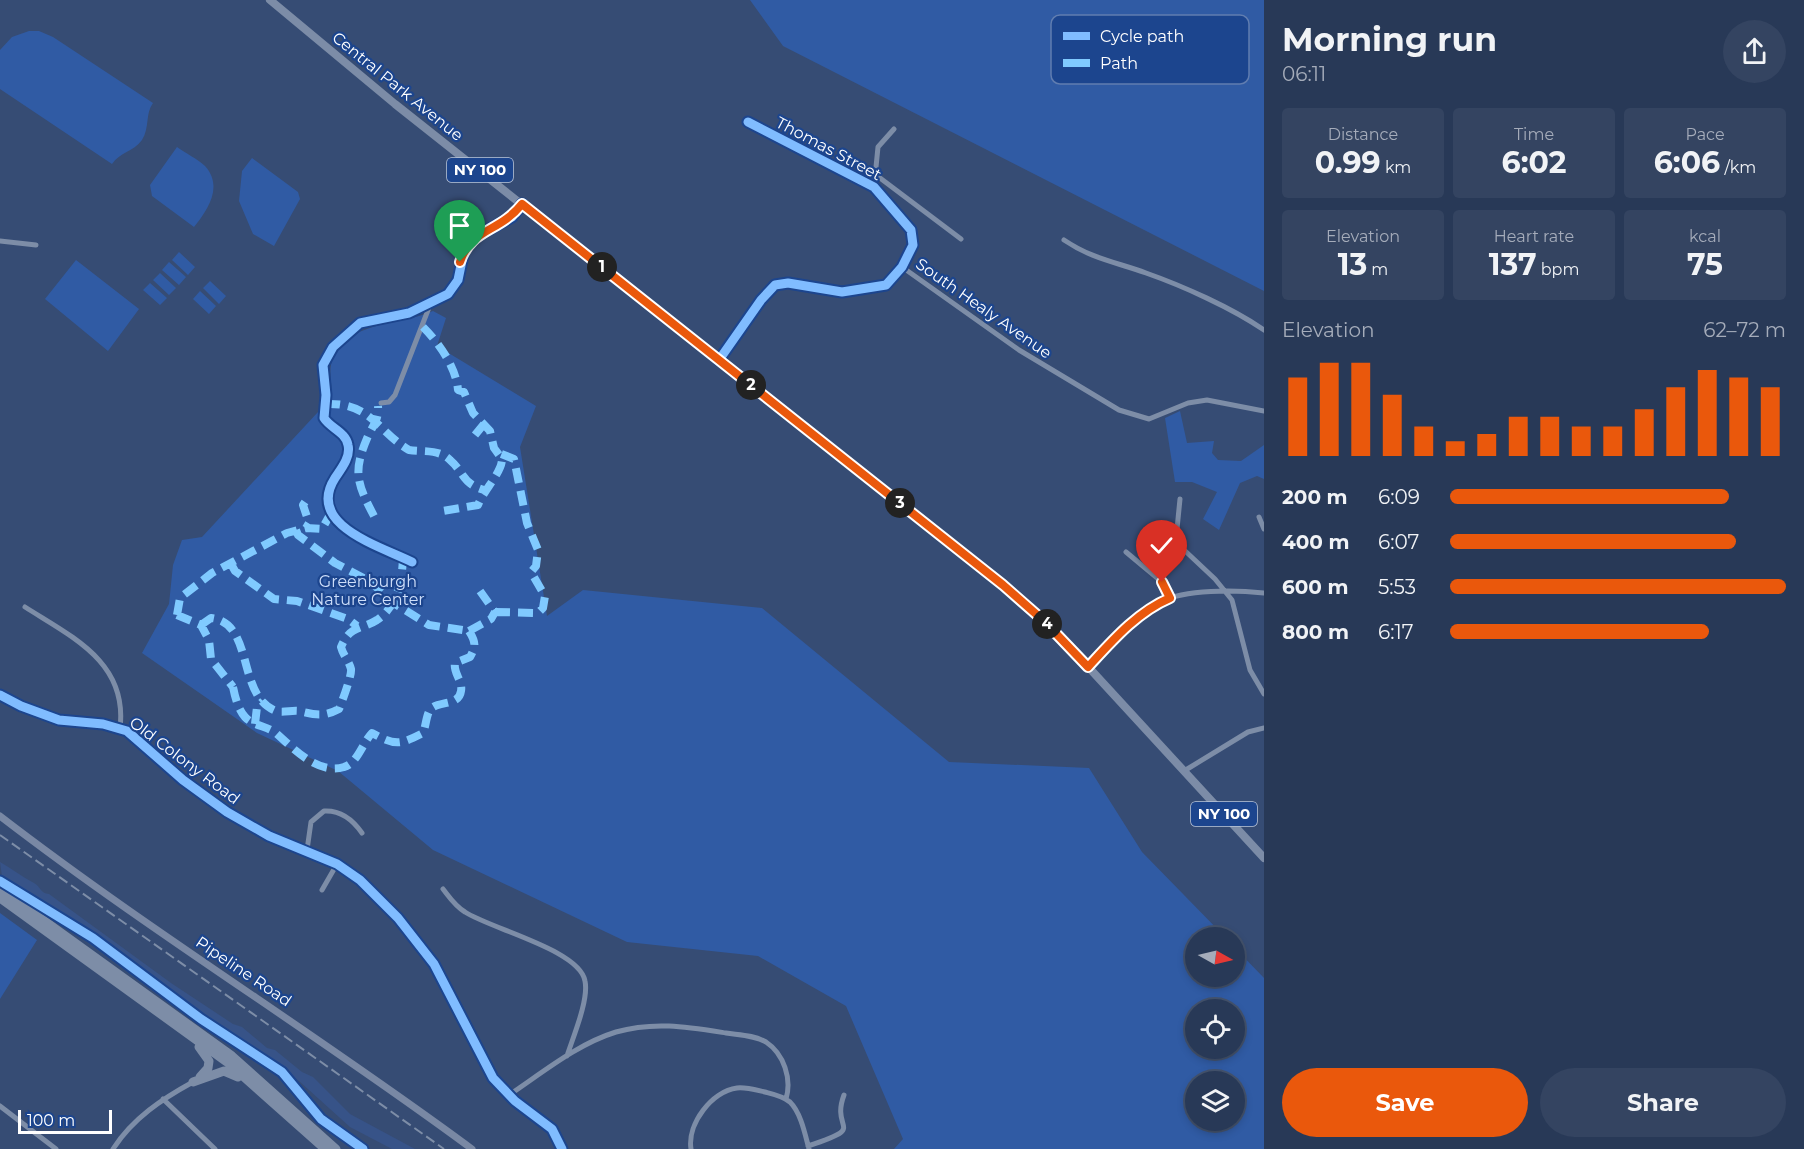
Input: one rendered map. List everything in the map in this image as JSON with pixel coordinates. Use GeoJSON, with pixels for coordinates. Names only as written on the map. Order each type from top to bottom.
{"type":"FeatureCollection","features":[{"type":"Feature","properties":{"kind":"highway"},"geometry":{"type":"LineString","coordinates":[[0,889],[232,1056],[336,1149]]}},
{"type":"Feature","properties":{"kind":"highway"},"geometry":{"type":"LineString","coordinates":[[0,898],[163,1014],[245,1077],[325,1149]]}},
{"type":"Feature","properties":{"kind":"highway"},"geometry":{"type":"LineString","coordinates":[[163,1014],[204,1051],[208,1058],[206,1071],[193,1082]]}},
{"type":"Feature","properties":{"kind":"highway"},"geometry":{"type":"LineString","coordinates":[[193,1082],[222,1071],[231,1072],[314,1139]]}},
{"type":"Feature","properties":{"kind":"main road","name":"Central Park Avenue"},"geometry":{"type":"LineString","coordinates":[[270,0],[522,204],[1017,597],[1088,667],[1264,858]]}},
{"type":"Feature","properties":{"kind":"street","name":"Thomas Street"},"geometry":{"type":"LineString","coordinates":[[748,122],[874,187],[912,233],[913,244],[902,267]]}},
{"type":"Feature","properties":{"kind":"street","name":"Thomas Street"},"geometry":{"type":"LineString","coordinates":[[874,187],[878,147],[894,129]]}},
{"type":"Feature","properties":{"kind":"street"},"geometry":{"type":"LineString","coordinates":[[876,175],[961,239]]}},
{"type":"Feature","properties":{"kind":"street"},"geometry":{"type":"LineString","coordinates":[[412,562],[351,534],[327,507],[326,492],[346,459],[349,448],[345,437],[324,418],[326,394],[323,365],[333,347],[360,323],[409,313],[430,305],[448,294],[458,280],[465,246],[472,238],[512,217],[522,204]]}},
{"type":"Feature","properties":{"kind":"street"},"geometry":{"type":"LineString","coordinates":[[1064,240],[1090,256],[1156,277],[1245,318],[1264,330]]}},
{"type":"Feature","properties":{"kind":"street"},"geometry":{"type":"LineString","coordinates":[[0,241],[36,245]]}},
{"type":"Feature","properties":{"kind":"street","name":"South Healy Avenue"},"geometry":{"type":"LineString","coordinates":[[719,360],[761,300],[775,285],[788,283],[846,291],[886,285],[902,267],[1009,344],[1119,410],[1149,419],[1188,403],[1207,400],[1264,411]]}},
{"type":"Feature","properties":{"kind":"street"},"geometry":{"type":"LineString","coordinates":[[381,403],[389,402],[395,395],[430,305]]}},
{"type":"Feature","properties":{"kind":"street"},"geometry":{"type":"LineString","coordinates":[[1180,499],[1177,529],[1182,548],[1225,590],[1234,604],[1250,669],[1264,694]]}},
{"type":"Feature","properties":{"kind":"street"},"geometry":{"type":"LineString","coordinates":[[1259,517],[1264,529]]}},
{"type":"Feature","properties":{"kind":"street"},"geometry":{"type":"LineString","coordinates":[[1126,552],[1162,582],[1170,598]]}},
{"type":"Feature","properties":{"kind":"street"},"geometry":{"type":"LineString","coordinates":[[1088,667],[1132,622],[1158,603],[1170,598],[1225,590],[1264,593]]}},
{"type":"Feature","properties":{"kind":"street"},"geometry":{"type":"LineString","coordinates":[[25,607],[81,644],[105,666],[121,704],[120,728]]}},
{"type":"Feature","properties":{"kind":"street","name":"Old Colony Road"},"geometry":{"type":"LineString","coordinates":[[0,695],[21,706],[59,720],[92,722],[120,728],[137,739],[183,780],[227,812],[258,830],[337,864],[370,889],[424,950],[451,993],[493,1078],[509,1095],[552,1129],[562,1149]]}},
{"type":"Feature","properties":{"kind":"street"},"geometry":{"type":"LineString","coordinates":[[1184,771],[1248,732],[1264,728]]}},
{"type":"Feature","properties":{"kind":"street"},"geometry":{"type":"LineString","coordinates":[[307,850],[311,822],[324,811],[332,811],[351,819],[362,833]]}},
{"type":"Feature","properties":{"kind":"street","name":"Pipeline Road"},"geometry":{"type":"LineString","coordinates":[[0,816],[81,876],[370,1074],[472,1149]]}},
{"type":"Feature","properties":{"kind":"street"},"geometry":{"type":"LineString","coordinates":[[322,890],[337,864]]}},
{"type":"Feature","properties":{"kind":"street"},"geometry":{"type":"LineString","coordinates":[[443,889],[465,913],[556,953],[579,968],[585,980],[585,992],[567,1056]]}},
{"type":"Feature","properties":{"kind":"street"},"geometry":{"type":"LineString","coordinates":[[509,1095],[567,1056],[615,1032],[654,1024],[679,1025],[752,1037],[766,1042],[781,1056],[788,1085],[786,1099]]}},
{"type":"Feature","properties":{"kind":"street"},"geometry":{"type":"LineString","coordinates":[[113,1149],[131,1125],[163,1099],[193,1082]]}},
{"type":"Feature","properties":{"kind":"street"},"geometry":{"type":"LineString","coordinates":[[691,1149],[690,1139],[698,1121],[711,1102],[720,1094],[742,1088],[786,1099],[795,1110],[809,1148],[837,1137],[844,1131],[845,1125],[841,1109],[843,1095]]}},
{"type":"Feature","properties":{"kind":"street"},"geometry":{"type":"LineString","coordinates":[[163,1099],[215,1149]]}},
{"type":"Feature","properties":{"kind":"street"},"geometry":{"type":"LineString","coordinates":[[0,1106],[56,1149]]}},
{"type":"Feature","properties":{"kind":"green space"},"geometry":{"type":"Polygon","coordinates":[[[750,0],[1264,0],[1264,291],[783,46],[750,0]]]}},
{"type":"Feature","properties":{"kind":"green space"},"geometry":{"type":"Polygon","coordinates":[[[29,31],[39,31],[53,37],[153,103],[142,140],[135,147],[112,164],[0,89],[0,50],[12,37],[29,31]]]}},
{"type":"Feature","properties":{"kind":"green space"},"geometry":{"type":"Polygon","coordinates":[[[177,147],[205,166],[213,182],[212,198],[194,227],[152,196],[150,185],[177,147]]]}},
{"type":"Feature","properties":{"kind":"green space"},"geometry":{"type":"Polygon","coordinates":[[[252,158],[298,192],[300,199],[274,246],[253,234],[239,201],[242,171],[252,158]]]}},
{"type":"Feature","properties":{"kind":"green space"},"geometry":{"type":"Polygon","coordinates":[[[179,252],[195,267],[188,275],[172,260],[179,252]]]}},
{"type":"Feature","properties":{"kind":"green space"},"geometry":{"type":"Polygon","coordinates":[[[76,260],[139,309],[108,351],[45,299],[76,260]]]}},
{"type":"Feature","properties":{"kind":"green space"},"geometry":{"type":"Polygon","coordinates":[[[169,262],[186,277],[179,285],[162,270],[169,262]]]}},
{"type":"Feature","properties":{"kind":"green space"},"geometry":{"type":"Polygon","coordinates":[[[160,273],[176,288],[169,295],[153,280],[160,273]]]}},
{"type":"Feature","properties":{"kind":"green space"},"geometry":{"type":"Polygon","coordinates":[[[210,281],[226,296],[219,304],[203,288],[210,281]]]}},
{"type":"Feature","properties":{"kind":"green space"},"geometry":{"type":"Polygon","coordinates":[[[150,283],[167,298],[160,305],[143,290],[150,283]]]}},
{"type":"Feature","properties":{"kind":"green space"},"geometry":{"type":"Polygon","coordinates":[[[200,291],[216,306],[209,314],[193,299],[200,291]]]}},
{"type":"Feature","properties":{"kind":"green space","name":"Greenburgh Nature Center"},"geometry":{"type":"Polygon","coordinates":[[[433,311],[446,318],[437,346],[536,406],[520,447],[547,616],[583,590],[762,608],[949,762],[1089,768],[1142,852],[1215,927],[1185,927],[1185,987],[1245,987],[1245,958],[1264,978],[1264,1149],[894,1149],[903,1139],[846,1006],[758,956],[627,942],[433,850],[338,771],[257,733],[142,653],[169,604],[173,565],[182,540],[202,537],[331,398],[331,366],[339,348],[349,338],[376,326],[433,311]]]}},
{"type":"Feature","properties":{"kind":"green space"},"geometry":{"type":"Polygon","coordinates":[[[1180,411],[1187,443],[1214,441],[1212,453],[1218,460],[1241,461],[1264,445],[1264,479],[1257,476],[1240,483],[1219,530],[1203,519],[1217,492],[1192,482],[1175,482],[1165,418],[1180,411]]]}},
{"type":"Feature","properties":{"kind":"green space"},"geometry":{"type":"Polygon","coordinates":[[[0,913],[37,940],[0,999],[0,913]]]}},
{"type":"Feature","properties":{"kind":"shaded area"},"geometry":{"type":"Polygon","coordinates":[[[0,862],[49,894],[171,983],[233,1024],[242,1027],[267,1048],[275,1050],[302,1072],[313,1077],[350,1114],[415,1149],[392,1149],[350,1127],[299,1081],[259,1051],[220,1027],[176,993],[133,966],[120,953],[2,877],[0,862]]]}},
{"type":"Feature","properties":{"kind":"railway"},"geometry":{"type":"LineString","coordinates":[[0,835],[444,1149]]}},
{"type":"Feature","properties":{"kind":"marked path"},"geometry":{"type":"LineString","coordinates":[[423,327],[446,356],[457,381],[458,390],[464,392],[473,413],[490,431],[494,448],[502,459],[499,470],[478,505],[443,511]]}},
{"type":"Feature","properties":{"kind":"marked path"},"geometry":{"type":"LineString","coordinates":[[325,404],[341,405],[363,413],[409,450],[446,456],[467,481],[484,490]]}},
{"type":"Feature","properties":{"kind":"marked path"},"geometry":{"type":"LineString","coordinates":[[374,516],[360,485],[359,468],[363,448],[377,419],[378,406]]}},
{"type":"Feature","properties":{"kind":"marked path"},"geometry":{"type":"LineString","coordinates":[[475,435],[484,424]]}},
{"type":"Feature","properties":{"kind":"marked path"},"geometry":{"type":"LineString","coordinates":[[495,612],[538,613],[543,608],[545,596],[531,572],[536,566],[538,550],[527,523],[514,459],[499,453]]}},
{"type":"Feature","properties":{"kind":"marked path"},"geometry":{"type":"LineString","coordinates":[[305,502],[303,505],[309,523],[306,528]]}},
{"type":"Feature","properties":{"kind":"marked path"},"geometry":{"type":"LineString","coordinates":[[177,615],[180,598],[212,573],[287,533],[306,528],[322,529],[331,513]]}},
{"type":"Feature","properties":{"kind":"marked path"},"geometry":{"type":"LineString","coordinates":[[296,530],[298,535],[335,563],[371,582],[392,602],[429,625],[469,631]]}},
{"type":"Feature","properties":{"kind":"marked path"},"geometry":{"type":"LineString","coordinates":[[201,625],[211,618],[225,623],[234,633],[255,691],[264,703],[279,712],[329,713],[339,709],[351,672],[341,647],[344,640],[352,631],[377,620],[390,608],[398,592],[403,558]]}},
{"type":"Feature","properties":{"kind":"marked path"},"geometry":{"type":"LineString","coordinates":[[231,564],[235,571],[274,599],[297,601],[348,619],[357,626]]}},
{"type":"Feature","properties":{"kind":"marked path"},"geometry":{"type":"LineString","coordinates":[[480,591],[495,612]]}},
{"type":"Feature","properties":{"kind":"marked path"},"geometry":{"type":"LineString","coordinates":[[469,631],[491,619],[495,612]]}},
{"type":"Feature","properties":{"kind":"marked path"},"geometry":{"type":"LineString","coordinates":[[177,615],[201,625],[209,640],[211,659],[233,687]]}},
{"type":"Feature","properties":{"kind":"marked path"},"geometry":{"type":"LineString","coordinates":[[233,687],[239,707],[248,720],[273,731],[316,764],[334,768],[344,767],[353,762],[372,733],[392,742],[408,740],[423,733],[429,712],[433,707],[452,701],[459,696],[461,684],[455,670],[455,663],[470,657],[472,653],[474,644],[469,631]]}},
{"type":"Feature","properties":{"kind":"marked path"},"geometry":{"type":"LineString","coordinates":[[255,724],[257,707],[263,701]]}},
{"type":"Feature","properties":{"kind":"cycle path"},"geometry":{"type":"LineString","coordinates":[[719,360],[761,300],[775,285],[788,283],[842,292],[886,285],[902,267],[913,245],[911,230],[874,187],[748,122]]}},
{"type":"Feature","properties":{"kind":"cycle path"},"geometry":{"type":"LineString","coordinates":[[412,562],[350,532],[338,521],[330,509],[328,494],[345,463],[349,449],[341,433],[324,418],[326,395],[323,365],[333,347],[360,323],[409,313],[448,294],[458,280],[465,246],[473,238],[512,217],[522,204]]}},
{"type":"Feature","properties":{"kind":"cycle path"},"geometry":{"type":"LineString","coordinates":[[0,695],[21,706],[59,720],[103,724],[127,731],[183,780],[227,812],[269,836],[337,864],[360,880],[398,918],[434,964],[493,1078],[515,1101],[552,1129],[562,1149]]}},
{"type":"Feature","properties":{"kind":"cycle path"},"geometry":{"type":"LineString","coordinates":[[0,881],[93,938],[201,1019],[282,1072],[321,1119],[363,1149]]}},
{"type":"Feature","properties":{"kind":"route"},"geometry":{"type":"LineString","coordinates":[[460,262],[465,246],[472,238],[512,217],[522,204],[1003,585],[1031,608],[1088,667],[1132,622],[1158,603],[1170,598],[1162,582]]}}]}
